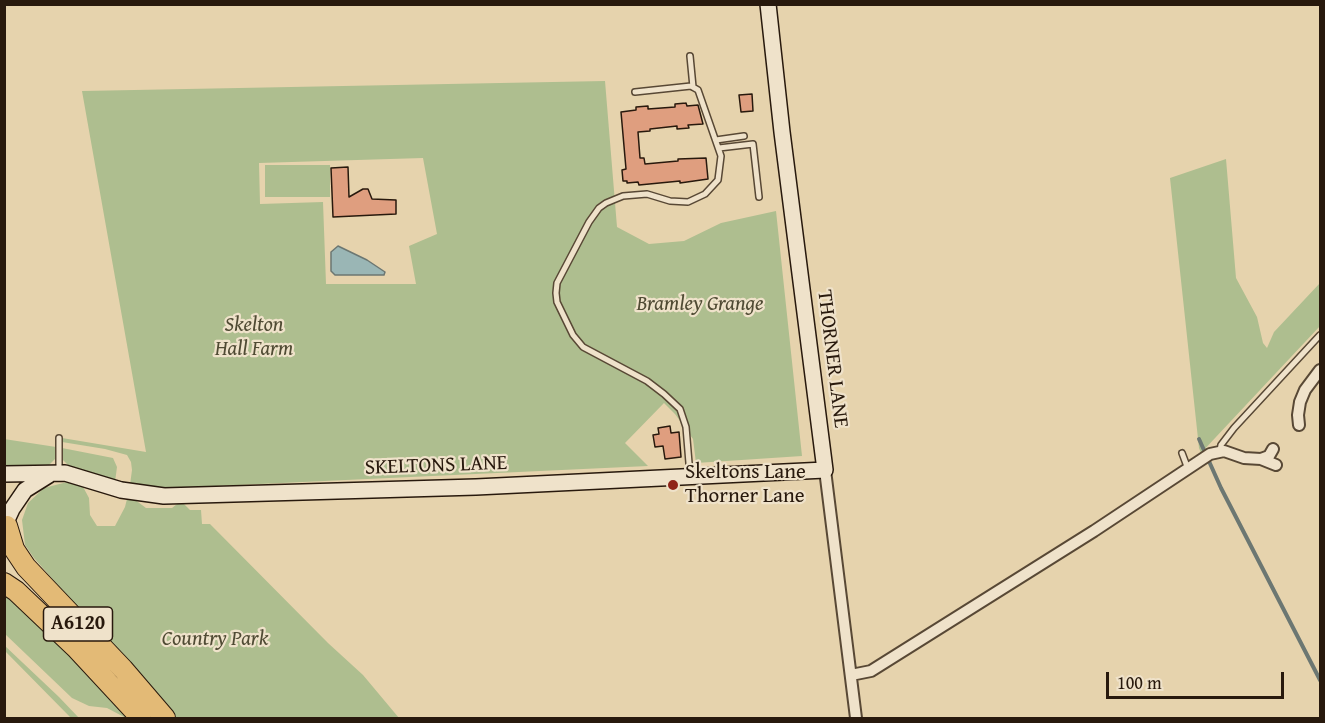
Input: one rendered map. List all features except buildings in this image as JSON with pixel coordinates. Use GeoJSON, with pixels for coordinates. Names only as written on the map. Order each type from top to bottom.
{"type":"FeatureCollection","features":[{"type":"Feature","properties":{"kind":"highway","name":"A6120"},"geometry":{"type":"LineString","coordinates":[[5,524],[14,549],[26,567],[123,669],[163,716]]}},
{"type":"Feature","properties":{"kind":"highway","name":"A6120"},"geometry":{"type":"LineString","coordinates":[[4,583],[16,591],[75,648],[141,718]]}},
{"type":"Feature","properties":{"kind":"street","name":"THORNER LANE"},"geometry":{"type":"LineString","coordinates":[[768,4],[856,718]]}},
{"type":"Feature","properties":{"kind":"street"},"geometry":{"type":"LineString","coordinates":[[1299,425],[1300,402],[1305,390],[1320,370]]}},
{"type":"Feature","properties":{"kind":"street"},"geometry":{"type":"LineString","coordinates":[[1261,459],[1269,456],[1273,449]]}},
{"type":"Feature","properties":{"kind":"street"},"geometry":{"type":"LineString","coordinates":[[851,675],[871,670],[1094,531],[1210,455],[1232,453],[1244,458],[1261,459],[1276,465]]}},
{"type":"Feature","properties":{"kind":"street","name":"SKELTONS LANE"},"geometry":{"type":"LineString","coordinates":[[4,474],[55,473],[122,490],[164,496],[476,487],[825,470]]}},
{"type":"Feature","properties":{"kind":"street"},"geometry":{"type":"LineString","coordinates":[[5,524],[25,490],[55,473]]}},
{"type":"Feature","properties":{"kind":"lane"},"geometry":{"type":"LineString","coordinates":[[690,56],[693,87],[700,93],[719,148],[721,164],[718,180],[712,188],[697,199],[679,203],[655,195],[639,194],[614,199],[599,208],[589,222],[557,283],[556,293],[557,302],[573,335],[583,347],[647,381],[680,409],[686,427],[690,476]]}},
{"type":"Feature","properties":{"kind":"lane"},"geometry":{"type":"LineString","coordinates":[[635,92],[693,87]]}},
{"type":"Feature","properties":{"kind":"lane"},"geometry":{"type":"LineString","coordinates":[[716,140],[744,136]]}},
{"type":"Feature","properties":{"kind":"lane"},"geometry":{"type":"LineString","coordinates":[[719,148],[753,144],[759,196]]}},
{"type":"Feature","properties":{"kind":"lane"},"geometry":{"type":"LineString","coordinates":[[1210,455],[1320,335]]}},
{"type":"Feature","properties":{"kind":"lane"},"geometry":{"type":"LineString","coordinates":[[55,473],[59,438]]}},
{"type":"Feature","properties":{"kind":"lane"},"geometry":{"type":"LineString","coordinates":[[1182,453],[1188,469]]}},
{"type":"Feature","properties":{"kind":"green space"},"geometry":{"type":"Polygon","coordinates":[[[605,81],[617,227],[649,244],[684,241],[721,223],[776,211],[802,456],[696,463],[693,439],[664,403],[625,443],[648,466],[152,489],[130,485],[132,470],[127,455],[62,442],[62,438],[146,452],[82,91],[605,81]],[[423,158],[259,163],[260,204],[323,202],[326,284],[416,284],[409,246],[437,234],[423,158]]]}},
{"type":"Feature","properties":{"kind":"green space"},"geometry":{"type":"Polygon","coordinates":[[[1226,159],[1236,278],[1257,317],[1263,343],[1267,348],[1274,332],[1320,283],[1320,326],[1201,453],[1170,178],[1226,159]]]}},
{"type":"Feature","properties":{"kind":"green space"},"geometry":{"type":"Polygon","coordinates":[[[265,165],[330,165],[330,197],[265,197],[265,165]]]}},
{"type":"Feature","properties":{"kind":"green space"},"geometry":{"type":"Polygon","coordinates":[[[4,439],[56,447],[55,459],[47,467],[5,470],[4,439]]]}},
{"type":"Feature","properties":{"kind":"green space"},"geometry":{"type":"Polygon","coordinates":[[[62,448],[113,458],[117,467],[115,482],[69,466],[62,459],[62,448]]]}},
{"type":"Feature","properties":{"kind":"green space","name":"Country Park"},"geometry":{"type":"Polygon","coordinates":[[[67,482],[82,485],[89,498],[90,515],[97,526],[115,526],[127,499],[134,499],[146,508],[172,508],[181,501],[190,510],[201,510],[202,524],[210,524],[328,643],[363,675],[399,718],[156,718],[78,608],[25,545],[22,520],[28,503],[44,488],[67,482]]]}},
{"type":"Feature","properties":{"kind":"green space"},"geometry":{"type":"Polygon","coordinates":[[[4,591],[14,597],[131,718],[126,718],[107,708],[89,706],[72,698],[5,634],[4,591]]]}},
{"type":"Feature","properties":{"kind":"green space"},"geometry":{"type":"Polygon","coordinates":[[[4,645],[79,718],[71,718],[5,651],[4,645]]]}},
{"type":"Feature","properties":{"kind":"water"},"geometry":{"type":"Polygon","coordinates":[[[338,246],[367,260],[385,272],[384,275],[335,275],[331,271],[331,252],[338,246]]]}},
{"type":"Feature","properties":{"kind":"waterway"},"geometry":{"type":"LineString","coordinates":[[1199,439],[1221,488],[1320,680]]}},
{"type":"Feature","properties":{"kind":"place","name":"Skeltons Lane Thorner Lane"},"geometry":{"type":"Point","coordinates":[673,485]}},
{"type":"Feature","properties":{"kind":"park label","name":"Bramley Grange"},"geometry":{"type":"Point","coordinates":[700,305]}},
{"type":"Feature","properties":{"kind":"park label","name":"Skelton Hall Farm"},"geometry":{"type":"Point","coordinates":[254,338]}}]}
